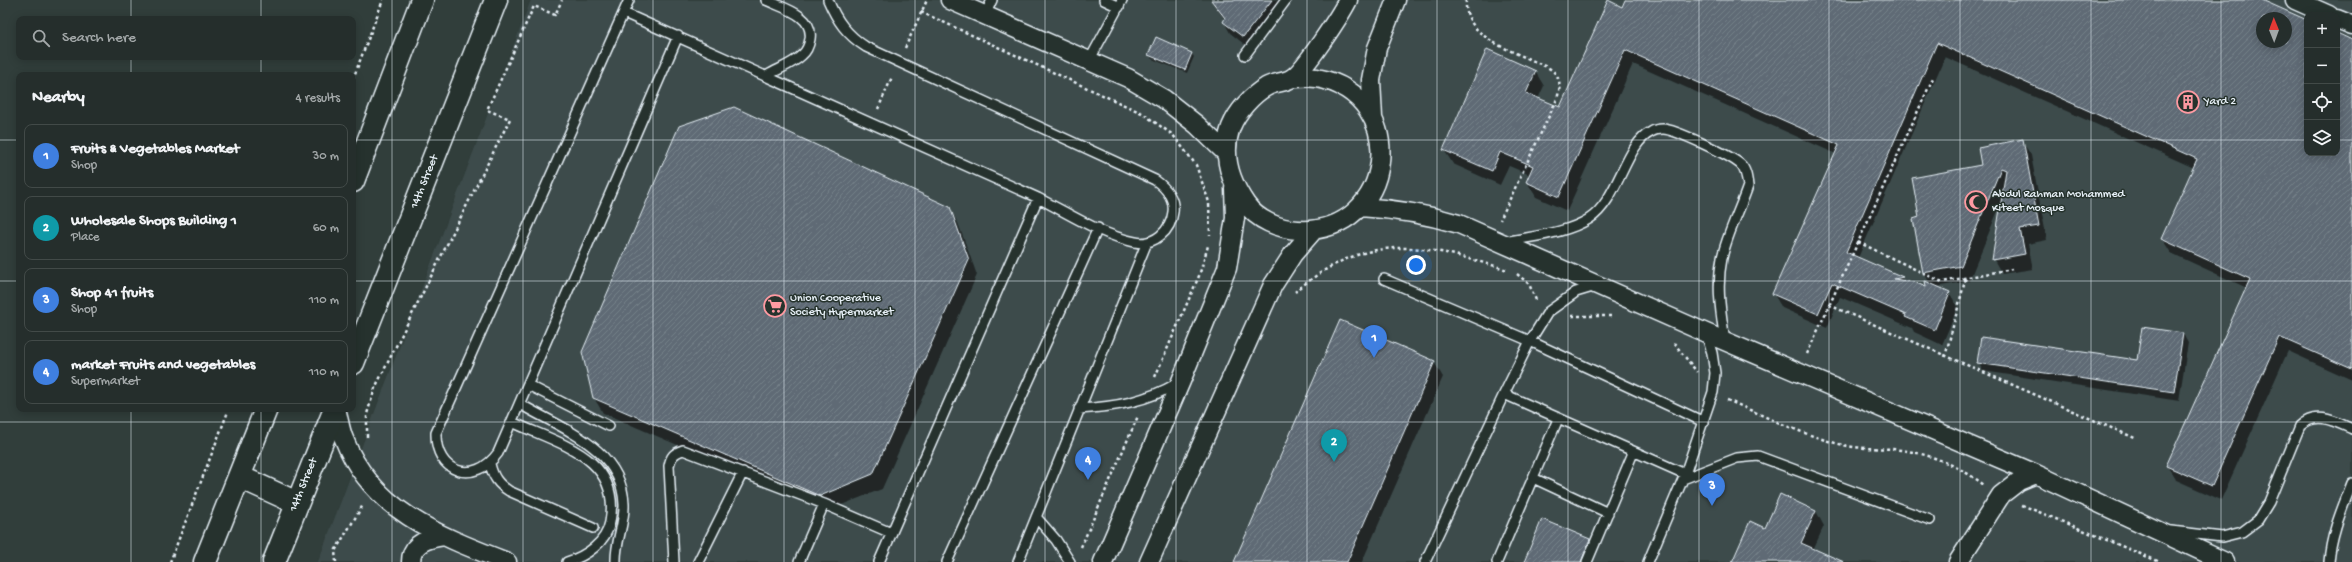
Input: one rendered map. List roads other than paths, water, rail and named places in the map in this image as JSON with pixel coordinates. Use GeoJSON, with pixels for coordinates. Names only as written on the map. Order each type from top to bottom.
{"type":"FeatureCollection","features":[{"type":"Feature","properties":{"kind":"main road"},"geometry":{"type":"LineString","coordinates":[[356,173],[422,0]]}},
{"type":"Feature","properties":{"kind":"main road","name":"14th Street"},"geometry":{"type":"LineString","coordinates":[[356,355],[496,0]]}},
{"type":"Feature","properties":{"kind":"main road"},"geometry":{"type":"LineString","coordinates":[[487,24],[512,0]]}},
{"type":"Feature","properties":{"kind":"main road"},"geometry":{"type":"LineString","coordinates":[[205,562],[265,412]]}},
{"type":"Feature","properties":{"kind":"main road","name":"14th Street"},"geometry":{"type":"LineString","coordinates":[[274,562],[335,412]]}},
{"type":"Feature","properties":{"kind":"main road"},"geometry":{"type":"LineString","coordinates":[[240,477],[297,503]]}},
{"type":"Feature","properties":{"kind":"street"},"geometry":{"type":"LineString","coordinates":[[950,0],[988,8],[1089,61],[1128,78],[1164,99],[1197,125],[1227,154]]}},
{"type":"Feature","properties":{"kind":"street"},"geometry":{"type":"LineString","coordinates":[[1293,78],[1332,28],[1348,0]]}},
{"type":"Feature","properties":{"kind":"street"},"geometry":{"type":"LineString","coordinates":[[1234,188],[1248,207],[1266,222],[1289,230],[1313,231],[1338,223],[1360,207],[1374,188],[1381,164],[1381,140],[1373,118],[1371,80],[1377,48],[1396,0]]}},
{"type":"Feature","properties":{"kind":"street"},"geometry":{"type":"LineString","coordinates":[[2295,0],[2322,12]]}},
{"type":"Feature","properties":{"kind":"street"},"geometry":{"type":"LineString","coordinates":[[2340,20],[2352,25]]}},
{"type":"Feature","properties":{"kind":"street"},"geometry":{"type":"LineString","coordinates":[[1103,562],[1181,381],[1227,268],[1235,218],[1234,188],[1229,171],[1227,154],[1231,127],[1246,104],[1267,86],[1293,78],[1316,78],[1339,85],[1358,99],[1373,118]]}},
{"type":"Feature","properties":{"kind":"street"},"geometry":{"type":"LineString","coordinates":[[1360,207],[1394,209],[1427,214],[1459,224],[1706,333],[2036,474],[2225,562]]}},
{"type":"Feature","properties":{"kind":"street"},"geometry":{"type":"LineString","coordinates":[[1149,562],[1273,285],[1293,254],[1313,231]]}},
{"type":"Feature","properties":{"kind":"street"},"geometry":{"type":"LineString","coordinates":[[337,412],[343,438],[357,466],[377,492],[398,510],[444,536],[507,562]]}},
{"type":"Feature","properties":{"kind":"street"},"geometry":{"type":"LineString","coordinates":[[1958,562],[2001,495],[2019,482],[2036,474]]}},
{"type":"Feature","properties":{"kind":"street"},"geometry":{"type":"LineString","coordinates":[[411,562],[414,549],[422,541],[444,536]]}},
{"type":"Feature","properties":{"kind":"lane"},"geometry":{"type":"LineString","coordinates":[[629,0],[436,433],[436,446],[441,458],[452,468],[464,472],[478,471],[490,464],[498,453],[678,36]]}},
{"type":"Feature","properties":{"kind":"lane"},"geometry":{"type":"LineString","coordinates":[[766,0],[802,16],[808,25],[811,35],[809,46],[803,55],[768,75]]}},
{"type":"Feature","properties":{"kind":"lane"},"geometry":{"type":"LineString","coordinates":[[624,13],[768,75],[1038,198],[1098,228],[1136,242],[1147,242],[1158,238],[1167,230],[1172,219],[1172,202],[1164,187],[1155,180],[866,47],[852,38],[840,25],[828,0]]}},
{"type":"Feature","properties":{"kind":"lane"},"geometry":{"type":"LineString","coordinates":[[1089,61],[1120,3],[1104,0]]}},
{"type":"Feature","properties":{"kind":"lane"},"geometry":{"type":"LineString","coordinates":[[1245,55],[1286,0]]}},
{"type":"Feature","properties":{"kind":"lane"},"geometry":{"type":"LineString","coordinates":[[1497,240],[1574,227],[1590,219],[1602,207],[1642,137],[1652,131],[1663,129],[1674,132],[1732,158],[1741,165],[1747,175],[1748,186],[1722,257],[1719,277],[1719,300],[1725,341]]}},
{"type":"Feature","properties":{"kind":"lane"},"geometry":{"type":"LineString","coordinates":[[879,562],[1038,198]]}},
{"type":"Feature","properties":{"kind":"lane"},"geometry":{"type":"LineString","coordinates":[[947,562],[1098,228]]}},
{"type":"Feature","properties":{"kind":"lane"},"geometry":{"type":"LineString","coordinates":[[1018,562],[1147,242]]}},
{"type":"Feature","properties":{"kind":"lane"},"geometry":{"type":"LineString","coordinates":[[1384,279],[1530,341],[1704,422]]}},
{"type":"Feature","properties":{"kind":"lane"},"geometry":{"type":"LineString","coordinates":[[1425,562],[1530,341],[1548,312],[1557,304],[1576,292],[1597,285]]}},
{"type":"Feature","properties":{"kind":"lane"},"geometry":{"type":"LineString","coordinates":[[1648,562],[1684,476],[1714,392],[1712,353],[1706,333]]}},
{"type":"Feature","properties":{"kind":"lane"},"geometry":{"type":"LineString","coordinates":[[1079,409],[1113,407],[1145,399],[1181,381]]}},
{"type":"Feature","properties":{"kind":"lane"},"geometry":{"type":"LineString","coordinates":[[528,385],[609,426]]}},
{"type":"Feature","properties":{"kind":"lane"},"geometry":{"type":"LineString","coordinates":[[1504,394],[1558,420],[1684,476],[1737,458],[1758,456],[1930,520]]}},
{"type":"Feature","properties":{"kind":"lane"},"geometry":{"type":"LineString","coordinates":[[520,404],[603,453],[615,469],[622,487],[624,506],[617,542],[616,562]]}},
{"type":"Feature","properties":{"kind":"lane"},"geometry":{"type":"LineString","coordinates":[[2156,530],[2222,537],[2242,532],[2258,520],[2269,502],[2300,426],[2306,420],[2315,417],[2324,418],[2352,429]]}},
{"type":"Feature","properties":{"kind":"lane"},"geometry":{"type":"LineString","coordinates":[[1497,562],[1558,420]]}},
{"type":"Feature","properties":{"kind":"lane"},"geometry":{"type":"LineString","coordinates":[[512,422],[582,454],[598,467],[609,485],[613,506],[609,526],[598,544],[582,557],[567,562]]}},
{"type":"Feature","properties":{"kind":"lane"},"geometry":{"type":"LineString","coordinates":[[674,562],[670,458],[675,452],[683,450],[691,451],[824,504],[891,533]]}},
{"type":"Feature","properties":{"kind":"lane"},"geometry":{"type":"LineString","coordinates":[[1587,562],[1634,453]]}},
{"type":"Feature","properties":{"kind":"lane"},"geometry":{"type":"LineString","coordinates":[[490,464],[492,475],[499,485],[509,492],[593,528]]}},
{"type":"Feature","properties":{"kind":"lane"},"geometry":{"type":"LineString","coordinates":[[698,562],[743,472]]}},
{"type":"Feature","properties":{"kind":"lane"},"geometry":{"type":"LineString","coordinates":[[1533,478],[1608,513]]}},
{"type":"Feature","properties":{"kind":"lane"},"geometry":{"type":"LineString","coordinates":[[2329,562],[2335,529],[2352,483]]}},
{"type":"Feature","properties":{"kind":"lane"},"geometry":{"type":"LineString","coordinates":[[799,562],[824,504]]}},
{"type":"Feature","properties":{"kind":"lane"},"geometry":{"type":"LineString","coordinates":[[1036,517],[1056,540],[1070,562]]}},
{"type":"Feature","properties":{"kind":"place","name":"Yard 2"},"geometry":{"type":"Point","coordinates":[2188,102]}},
{"type":"Feature","properties":{"kind":"place","name":"Abdul Rahman Mohammed Kiteet Mosque"},"geometry":{"type":"Point","coordinates":[1976,202]}},
{"type":"Feature","properties":{"kind":"place","name":"Union Cooperative Society Hypermarket"},"geometry":{"type":"Point","coordinates":[775,306]}},
{"type":"Feature","properties":{"kind":"place","name":"Fruits & Vegetables Market"},"geometry":{"type":"Point","coordinates":[1374,358]}},
{"type":"Feature","properties":{"kind":"place","name":"Wholesale Shops Building 1"},"geometry":{"type":"Point","coordinates":[1334,462]}},
{"type":"Feature","properties":{"kind":"place","name":"market Fruits and vegetables"},"geometry":{"type":"Point","coordinates":[1088,480]}},
{"type":"Feature","properties":{"kind":"place","name":"Shop 41 fruits"},"geometry":{"type":"Point","coordinates":[1712,506]}}]}
